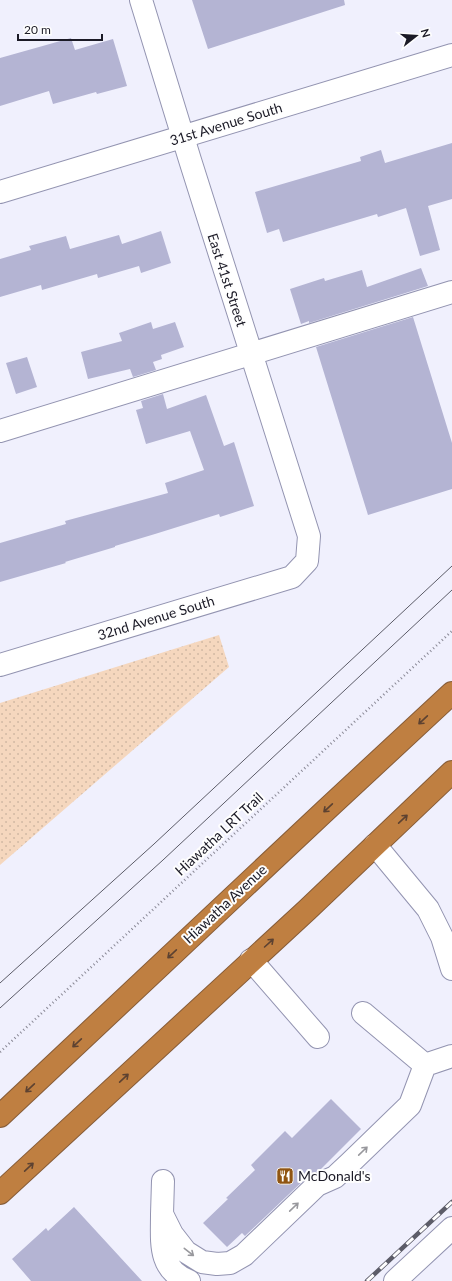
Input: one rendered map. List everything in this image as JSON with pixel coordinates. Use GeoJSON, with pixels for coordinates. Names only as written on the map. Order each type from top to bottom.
{"type":"FeatureCollection","features":[{"type":"Feature","properties":{"kind":"highway","name":"Hiawatha Avenue"},"geometry":{"type":"LineString","coordinates":[[0,1116],[452,693]]}},
{"type":"Feature","properties":{"kind":"highway"},"geometry":{"type":"LineString","coordinates":[[0,1193],[307,910],[452,772]]}},
{"type":"Feature","properties":{"kind":"street","name":"East 41st Street"},"geometry":{"type":"LineString","coordinates":[[141,0],[182,137],[309,536],[307,561]]}},
{"type":"Feature","properties":{"kind":"street","name":"31st Avenue South"},"geometry":{"type":"LineString","coordinates":[[0,192],[452,56]]}},
{"type":"Feature","properties":{"kind":"street"},"geometry":{"type":"LineString","coordinates":[[0,431],[452,292]]}},
{"type":"Feature","properties":{"kind":"street","name":"32nd Avenue South"},"geometry":{"type":"LineString","coordinates":[[0,665],[292,577],[307,561]]}},
{"type":"Feature","properties":{"kind":"street"},"geometry":{"type":"LineString","coordinates":[[375,845],[428,909],[442,936],[452,969]]}},
{"type":"Feature","properties":{"kind":"street"},"geometry":{"type":"LineString","coordinates":[[251,960],[318,1037]]}},
{"type":"Feature","properties":{"kind":"street"},"geometry":{"type":"LineString","coordinates":[[363,1013],[425,1066]]}},
{"type":"Feature","properties":{"kind":"street"},"geometry":{"type":"LineString","coordinates":[[198,1281],[207,1278],[244,1255],[317,1185],[335,1177],[410,1105],[425,1066],[452,1056]]}},
{"type":"Feature","properties":{"kind":"street"},"geometry":{"type":"LineString","coordinates":[[163,1180],[162,1247],[165,1259],[177,1275],[189,1281]]}},
{"type":"Feature","properties":{"kind":"street"},"geometry":{"type":"LineString","coordinates":[[162,1214],[172,1234],[186,1252],[202,1262],[230,1264]]}},
{"type":"Feature","properties":{"kind":"street"},"geometry":{"type":"LineString","coordinates":[[395,1281],[452,1228]]}},
{"type":"Feature","properties":{"kind":"path","name":"Hiawatha LRT Trail"},"geometry":{"type":"LineString","coordinates":[[0,1052],[452,631]]}},
{"type":"Feature","properties":{"kind":"shaded area"},"geometry":{"type":"Polygon","coordinates":[[[219,635],[229,667],[0,865],[0,703],[219,635]]]}},
{"type":"Feature","properties":{"kind":"building"},"geometry":{"type":"Polygon","coordinates":[[[192,0],[344,0],[345,5],[208,49],[192,0]]]}},
{"type":"Feature","properties":{"kind":"building"},"geometry":{"type":"Polygon","coordinates":[[[71,38],[75,50],[113,39],[127,86],[97,94],[96,92],[53,104],[49,91],[0,106],[0,58],[71,38]]]}},
{"type":"Feature","properties":{"kind":"building"},"geometry":{"type":"Polygon","coordinates":[[[452,143],[452,199],[428,206],[440,250],[420,256],[406,208],[378,217],[377,214],[283,242],[279,229],[267,233],[255,192],[361,161],[360,157],[381,150],[385,163],[452,143]]]}},
{"type":"Feature","properties":{"kind":"building"},"geometry":{"type":"Polygon","coordinates":[[[161,231],[171,263],[141,273],[139,266],[98,278],[97,274],[42,290],[41,285],[0,297],[0,259],[31,250],[29,246],[66,236],[70,249],[119,235],[122,244],[161,231]]]}},
{"type":"Feature","properties":{"kind":"building"},"geometry":{"type":"Polygon","coordinates":[[[421,268],[428,286],[309,323],[309,321],[301,324],[290,289],[324,278],[325,281],[362,270],[367,287],[421,268]]]}},
{"type":"Feature","properties":{"kind":"building"},"geometry":{"type":"Polygon","coordinates":[[[413,317],[452,443],[452,489],[368,515],[316,347],[413,317]]]}},
{"type":"Feature","properties":{"kind":"building"},"geometry":{"type":"Polygon","coordinates":[[[151,322],[153,329],[175,322],[184,347],[161,355],[162,359],[153,362],[156,370],[133,377],[130,369],[88,379],[81,352],[122,341],[119,333],[151,322]]]}},
{"type":"Feature","properties":{"kind":"building"},"geometry":{"type":"Polygon","coordinates":[[[27,357],[37,387],[16,394],[6,363],[27,357]]]}},
{"type":"Feature","properties":{"kind":"building"},"geometry":{"type":"Polygon","coordinates":[[[163,394],[167,409],[206,395],[224,446],[234,442],[254,506],[220,517],[219,514],[65,562],[66,563],[0,582],[0,543],[66,524],[65,521],[168,493],[165,483],[204,470],[190,431],[146,444],[136,410],[143,408],[141,401],[163,394]]]}},
{"type":"Feature","properties":{"kind":"building","name":"McDonald's"},"geometry":{"type":"Polygon","coordinates":[[[331,1099],[361,1129],[320,1170],[308,1176],[245,1236],[242,1233],[227,1247],[203,1223],[255,1170],[251,1165],[285,1131],[292,1138],[331,1099]]]}},
{"type":"Feature","properties":{"kind":"building"},"geometry":{"type":"Polygon","coordinates":[[[74,1207],[142,1281],[31,1281],[12,1259],[46,1228],[48,1231],[74,1207]]]}},
{"type":"Feature","properties":{"kind":"tram line"},"geometry":{"type":"LineString","coordinates":[[0,983],[154,844],[452,566]]}},
{"type":"Feature","properties":{"kind":"tram line"},"geometry":{"type":"LineString","coordinates":[[0,1008],[163,860],[452,590]]}},
{"type":"Feature","properties":{"kind":"railway"},"geometry":{"type":"LineString","coordinates":[[367,1281],[452,1202]]}},
{"type":"Feature","properties":{"kind":"place","name":"McDonald's"},"geometry":{"type":"Point","coordinates":[285,1176]}}]}
